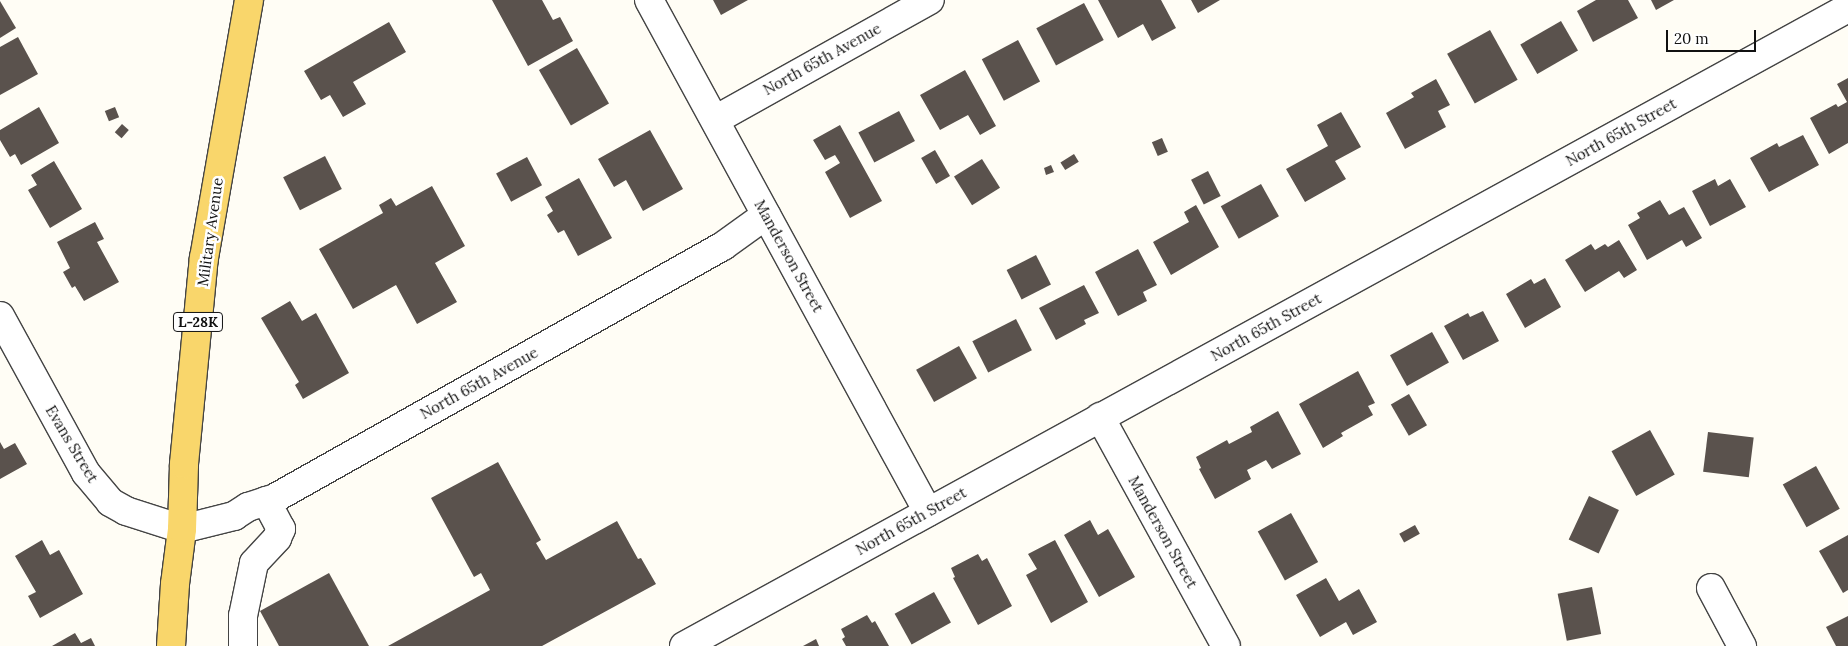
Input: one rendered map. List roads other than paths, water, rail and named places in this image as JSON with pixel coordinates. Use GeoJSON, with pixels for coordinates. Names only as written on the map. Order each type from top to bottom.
{"type":"FeatureCollection","features":[{"type":"Feature","properties":{"kind":"main road","name":"Military Avenue"},"geometry":{"type":"LineString","coordinates":[[171,646],[175,584],[182,529],[184,464],[204,258],[249,0]]}},
{"type":"Feature","properties":{"kind":"street","name":"Manderson Street"},"geometry":{"type":"LineString","coordinates":[[649,0],[928,512]]}},
{"type":"Feature","properties":{"kind":"street","name":"North 65th Avenue"},"geometry":{"type":"LineString","coordinates":[[715,120],[930,0]]}},
{"type":"Feature","properties":{"kind":"street","name":"North 65th Street"},"geometry":{"type":"LineString","coordinates":[[697,643],[1100,417],[1848,8]]}},
{"type":"Feature","properties":{"kind":"street","name":"North 65th Avenue"},"geometry":{"type":"LineString","coordinates":[[182,529],[234,516],[266,501],[723,246],[766,215]]}},
{"type":"Feature","properties":{"kind":"street","name":"Evans Street"},"geometry":{"type":"LineString","coordinates":[[0,316],[86,473],[110,502],[126,511],[182,529]]}},
{"type":"Feature","properties":{"kind":"street","name":"Manderson Street"},"geometry":{"type":"LineString","coordinates":[[1100,417],[1226,646]]}},
{"type":"Feature","properties":{"kind":"street"},"geometry":{"type":"LineString","coordinates":[[243,646],[243,616],[254,563],[277,538],[281,529],[266,501]]}},
{"type":"Feature","properties":{"kind":"street"},"geometry":{"type":"LineString","coordinates":[[1711,588],[1742,646]]}}]}
